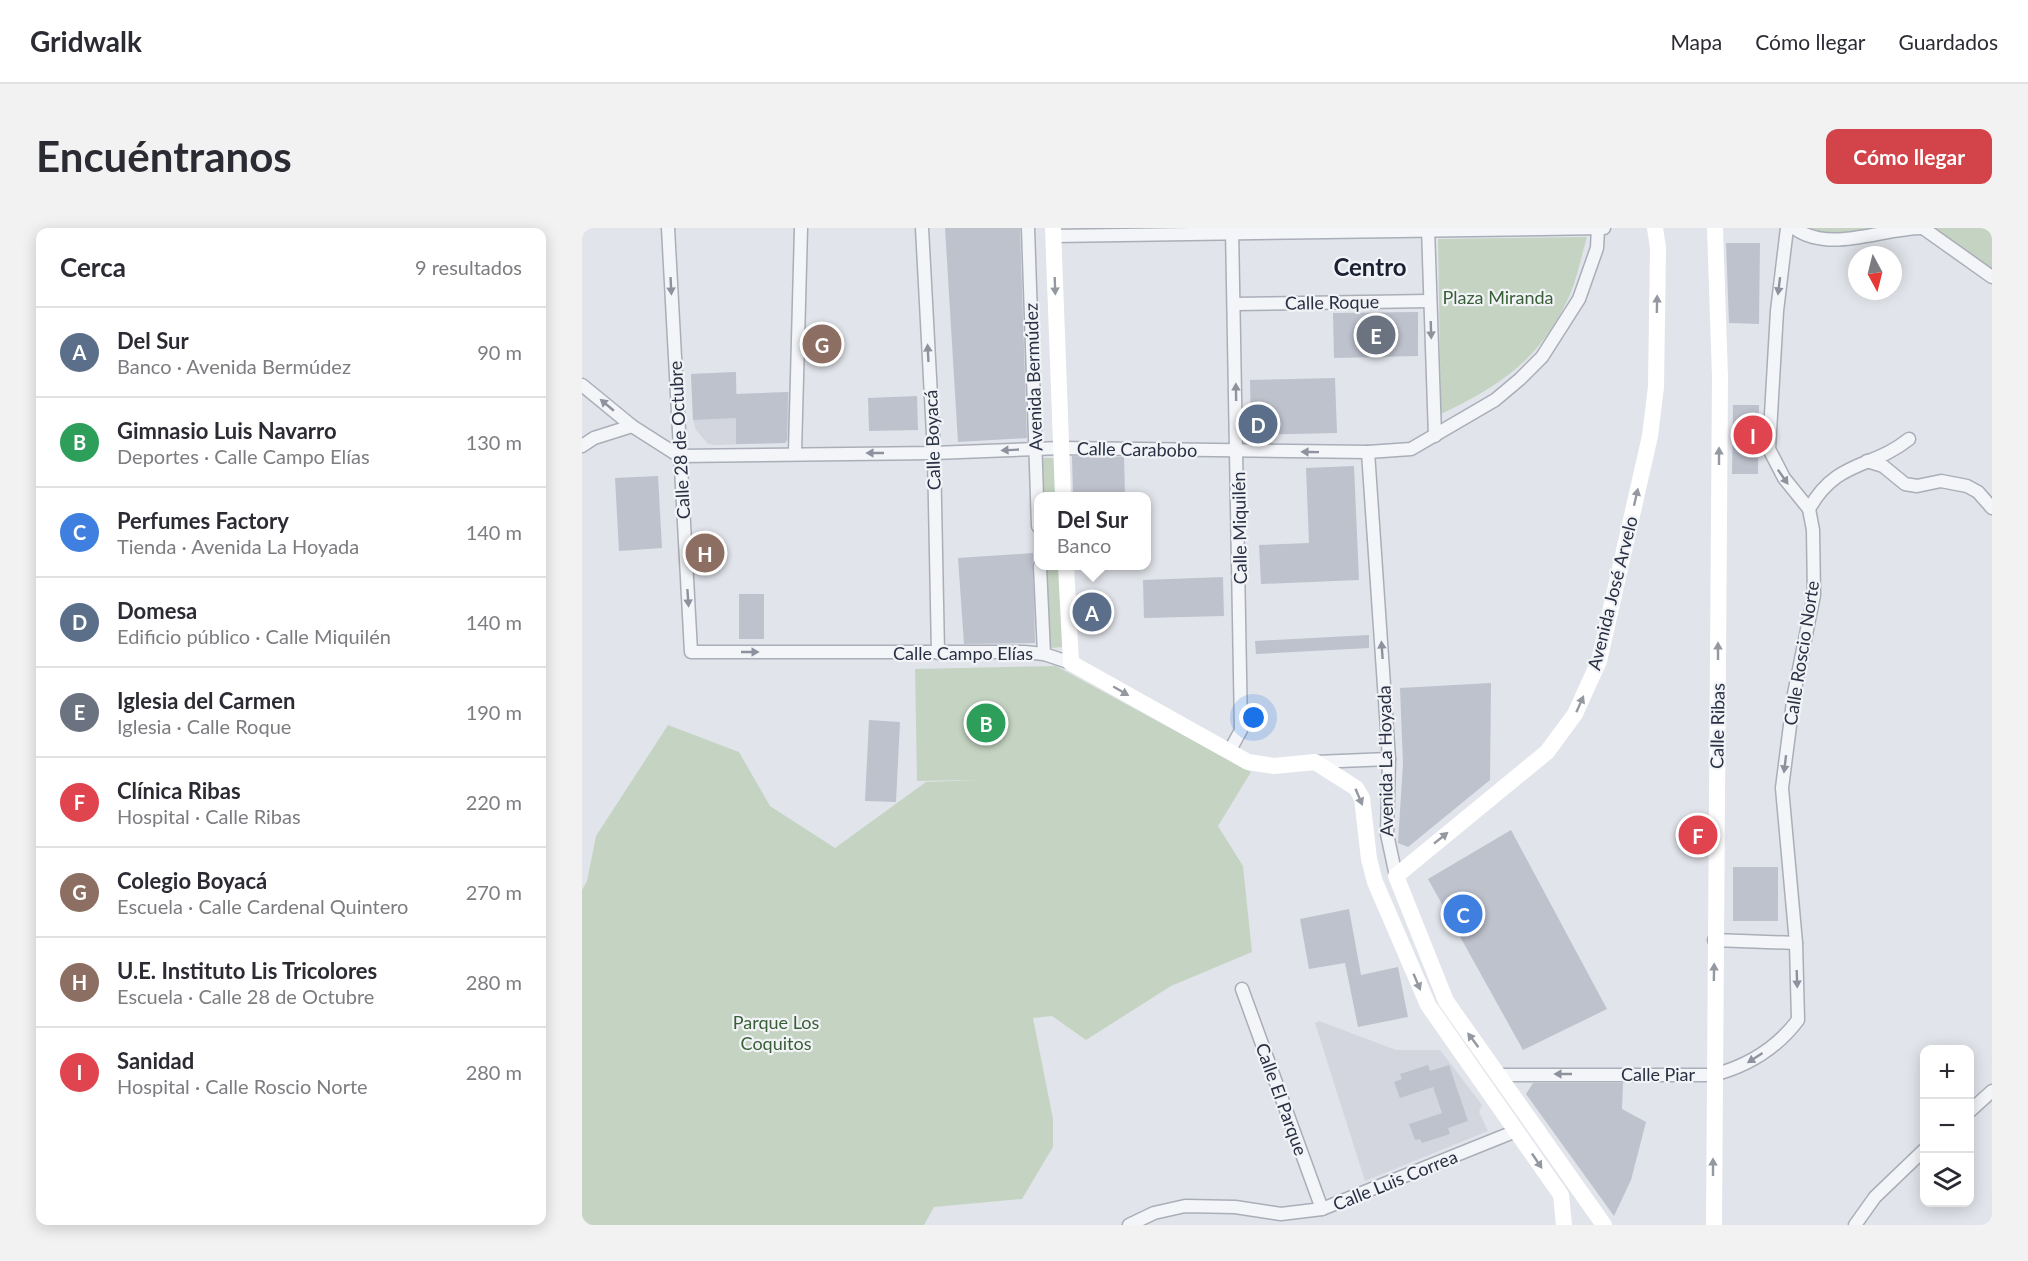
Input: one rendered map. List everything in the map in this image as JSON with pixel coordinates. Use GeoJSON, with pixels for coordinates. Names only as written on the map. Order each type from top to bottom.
{"type":"FeatureCollection","features":[{"type":"Feature","properties":{"kind":"street","name":"Calle 28 de Octubre"},"geometry":{"type":"LineString","coordinates":[[668,228],[691,652]]}},
{"type":"Feature","properties":{"kind":"street"},"geometry":{"type":"LineString","coordinates":[[795,452],[801,228]]}},
{"type":"Feature","properties":{"kind":"street","name":"Calle Boyacá"},"geometry":{"type":"LineString","coordinates":[[922,228],[934,453],[938,653]]}},
{"type":"Feature","properties":{"kind":"street","name":"Avenida Bermúdez"},"geometry":{"type":"LineString","coordinates":[[1028,228],[1036,492]]}},
{"type":"Feature","properties":{"kind":"street","name":"Calle Carabobo"},"geometry":{"type":"LineString","coordinates":[[679,456],[795,452],[934,453],[1034,448],[1368,452],[1411,449],[1495,400],[1542,357],[1580,296],[1597,248],[1598,228]]}},
{"type":"Feature","properties":{"kind":"street"},"geometry":{"type":"LineString","coordinates":[[1054,232],[1604,228]]}},
{"type":"Feature","properties":{"kind":"street","name":"Avenida José Arvelo"},"geometry":{"type":"LineString","coordinates":[[1395,876],[1547,752],[1575,714],[1599,661],[1650,435],[1656,387],[1658,248],[1655,228]]}},
{"type":"Feature","properties":{"kind":"street","name":"Calle Ribas"},"geometry":{"type":"LineString","coordinates":[[1714,1225],[1713,1075],[1720,377],[1715,228]]}},
{"type":"Feature","properties":{"kind":"street"},"geometry":{"type":"LineString","coordinates":[[1787,228],[1777,311],[1768,449],[1784,478],[1809,509],[1829,481],[1851,466],[1903,446],[1909,439]]}},
{"type":"Feature","properties":{"kind":"street"},"geometry":{"type":"LineString","coordinates":[[1794,228],[1807,237],[1831,240],[1922,228],[1992,278]]}},
{"type":"Feature","properties":{"kind":"street"},"geometry":{"type":"LineString","coordinates":[[1428,229],[1435,436]]}},
{"type":"Feature","properties":{"kind":"street","name":"Calle Miquilén"},"geometry":{"type":"LineString","coordinates":[[1229,752],[1241,730],[1232,231]]}},
{"type":"Feature","properties":{"kind":"street","name":"Avenida Bermúdez"},"geometry":{"type":"LineString","coordinates":[[1054,232],[1063,492]]}},
{"type":"Feature","properties":{"kind":"street","name":"Calle Roque"},"geometry":{"type":"LineString","coordinates":[[1234,304],[1429,301]]}},
{"type":"Feature","properties":{"kind":"street"},"geometry":{"type":"LineString","coordinates":[[582,385],[632,426],[679,456]]}},
{"type":"Feature","properties":{"kind":"street"},"geometry":{"type":"LineString","coordinates":[[582,446],[594,438],[632,426]]}},
{"type":"Feature","properties":{"kind":"street","name":"Avenida La Hoyada"},"geometry":{"type":"LineString","coordinates":[[1368,452],[1389,759],[1387,834],[1395,876],[1446,1001],[1604,1225]]}},
{"type":"Feature","properties":{"kind":"street"},"geometry":{"type":"LineString","coordinates":[[1867,461],[1882,466],[1905,484],[1917,486],[1941,481],[1967,486],[1978,492],[1992,508]]}},
{"type":"Feature","properties":{"kind":"street","name":"Calle Roscio Norte"},"geometry":{"type":"LineString","coordinates":[[1798,1020],[1796,943],[1782,788],[1794,694],[1814,595],[1813,530],[1809,509]]}},
{"type":"Feature","properties":{"kind":"street"},"geometry":{"type":"LineString","coordinates":[[1040,570],[1044,654]]}},
{"type":"Feature","properties":{"kind":"street"},"geometry":{"type":"LineString","coordinates":[[1066,570],[1071,663]]}},
{"type":"Feature","properties":{"kind":"street","name":"Calle Campo Elías"},"geometry":{"type":"LineString","coordinates":[[691,652],[1044,654],[1071,663],[1248,762],[1267,765],[1315,762]]}},
{"type":"Feature","properties":{"kind":"street"},"geometry":{"type":"LineString","coordinates":[[1315,762],[1389,759]]}},
{"type":"Feature","properties":{"kind":"street","name":"Avenida La Hoyada"},"geometry":{"type":"LineString","coordinates":[[1315,762],[1356,788],[1362,798],[1369,859],[1376,882],[1428,1005],[1561,1195],[1564,1225]]}},
{"type":"Feature","properties":{"kind":"street"},"geometry":{"type":"LineString","coordinates":[[1714,940],[1796,943]]}},
{"type":"Feature","properties":{"kind":"street","name":"Calle El Parque"},"geometry":{"type":"LineString","coordinates":[[1242,988],[1322,1209]]}},
{"type":"Feature","properties":{"kind":"street","name":"Calle Piar"},"geometry":{"type":"LineString","coordinates":[[1500,1075],[1713,1075],[1739,1068],[1753,1060],[1782,1038],[1798,1020]]}},
{"type":"Feature","properties":{"kind":"street"},"geometry":{"type":"LineString","coordinates":[[1974,1107],[1992,1091]]}},
{"type":"Feature","properties":{"kind":"street","name":"Calle Luis Correa"},"geometry":{"type":"LineString","coordinates":[[1129,1225],[1154,1213],[1185,1206],[1235,1207],[1281,1214],[1322,1209],[1516,1131]]}},
{"type":"Feature","properties":{"kind":"street"},"geometry":{"type":"LineString","coordinates":[[1855,1225],[1875,1197],[1921,1153]]}},
{"type":"Feature","properties":{"kind":"shaded area"},"geometry":{"type":"Polygon","coordinates":[[[736,372],[737,394],[790,392],[790,438],[785,443],[708,444],[696,430],[693,420],[691,374],[736,372]]]}},
{"type":"Feature","properties":{"kind":"shaded area"},"geometry":{"type":"Polygon","coordinates":[[[1319,1021],[1396,1050],[1440,1050],[1482,1105],[1479,1112],[1488,1131],[1365,1181],[1315,1023],[1319,1021]]]}},
{"type":"Feature","properties":{"kind":"green space"},"geometry":{"type":"Polygon","coordinates":[[[1794,228],[1922,228],[1850,238],[1794,228]]]}},
{"type":"Feature","properties":{"kind":"green space"},"geometry":{"type":"Polygon","coordinates":[[[1923,228],[1992,228],[1992,277],[1923,228]]]}},
{"type":"Feature","properties":{"kind":"green space","name":"Plaza Miranda"},"geometry":{"type":"Polygon","coordinates":[[[1587,237],[1571,292],[1544,339],[1516,369],[1500,381],[1441,414],[1438,239],[1587,237]]]}},
{"type":"Feature","properties":{"kind":"green space"},"geometry":{"type":"Polygon","coordinates":[[[1043,458],[1056,458],[1058,492],[1044,492],[1043,458]]]}},
{"type":"Feature","properties":{"kind":"green space"},"geometry":{"type":"Polygon","coordinates":[[[1047,570],[1060,570],[1064,647],[1050,648],[1047,570]]]}},
{"type":"Feature","properties":{"kind":"green space","name":"Parque Los Coquitos"},"geometry":{"type":"Polygon","coordinates":[[[1056,666],[1251,772],[1218,826],[1243,866],[1252,952],[1171,986],[1086,1040],[1052,1016],[1033,1018],[1053,1119],[1053,1147],[1022,1199],[934,1207],[924,1225],[582,1225],[582,890],[587,881],[596,836],[668,725],[739,752],[770,806],[835,848],[926,782],[977,780],[917,781],[915,669],[1056,666]]]}},
{"type":"Feature","properties":{"kind":"building"},"geometry":{"type":"Polygon","coordinates":[[[945,228],[1020,228],[1027,438],[958,442],[945,228]]]}},
{"type":"Feature","properties":{"kind":"building"},"geometry":{"type":"Polygon","coordinates":[[[1726,243],[1760,243],[1759,324],[1729,323],[1726,243]]]}},
{"type":"Feature","properties":{"kind":"building"},"geometry":{"type":"Polygon","coordinates":[[[1418,312],[1418,356],[1334,358],[1333,313],[1418,312]]]}},
{"type":"Feature","properties":{"kind":"building"},"geometry":{"type":"Polygon","coordinates":[[[736,372],[736,394],[788,392],[787,440],[785,443],[736,444],[736,418],[693,420],[691,374],[736,372]]]}},
{"type":"Feature","properties":{"kind":"building"},"geometry":{"type":"Polygon","coordinates":[[[1335,378],[1337,433],[1251,435],[1250,380],[1335,378]]]}},
{"type":"Feature","properties":{"kind":"building"},"geometry":{"type":"Polygon","coordinates":[[[917,396],[918,430],[869,431],[868,398],[917,396]]]}},
{"type":"Feature","properties":{"kind":"building"},"geometry":{"type":"Polygon","coordinates":[[[1733,405],[1759,405],[1758,474],[1732,474],[1733,405]]]}},
{"type":"Feature","properties":{"kind":"building"},"geometry":{"type":"Polygon","coordinates":[[[1072,456],[1124,457],[1125,492],[1073,492],[1072,456]]]}},
{"type":"Feature","properties":{"kind":"building"},"geometry":{"type":"Polygon","coordinates":[[[1354,466],[1359,580],[1261,584],[1259,545],[1309,543],[1306,468],[1354,466]]]}},
{"type":"Feature","properties":{"kind":"building"},"geometry":{"type":"Polygon","coordinates":[[[658,476],[662,548],[619,551],[615,478],[658,476]]]}},
{"type":"Feature","properties":{"kind":"building"},"geometry":{"type":"Polygon","coordinates":[[[1033,553],[1035,643],[964,644],[958,558],[1033,553]]]}},
{"type":"Feature","properties":{"kind":"building"},"geometry":{"type":"Polygon","coordinates":[[[1223,577],[1224,616],[1144,618],[1143,580],[1223,577]]]}},
{"type":"Feature","properties":{"kind":"building"},"geometry":{"type":"Polygon","coordinates":[[[739,594],[764,594],[764,639],[739,639],[739,594]]]}},
{"type":"Feature","properties":{"kind":"building"},"geometry":{"type":"Polygon","coordinates":[[[1369,635],[1369,648],[1256,654],[1255,641],[1369,635]]]}},
{"type":"Feature","properties":{"kind":"building"},"geometry":{"type":"Polygon","coordinates":[[[1491,683],[1490,780],[1408,847],[1398,843],[1403,763],[1400,688],[1491,683]]]}},
{"type":"Feature","properties":{"kind":"building"},"geometry":{"type":"Polygon","coordinates":[[[869,720],[900,722],[896,802],[865,801],[869,720]]]}},
{"type":"Feature","properties":{"kind":"building"},"geometry":{"type":"Polygon","coordinates":[[[1511,830],[1607,1009],[1523,1050],[1428,879],[1511,830]]]}},
{"type":"Feature","properties":{"kind":"building"},"geometry":{"type":"Polygon","coordinates":[[[1733,867],[1778,867],[1778,921],[1733,921],[1733,867]]]}},
{"type":"Feature","properties":{"kind":"building"},"geometry":{"type":"Polygon","coordinates":[[[1349,909],[1361,975],[1398,967],[1408,1017],[1358,1027],[1345,963],[1309,969],[1300,919],[1349,909]]]}},
{"type":"Feature","properties":{"kind":"building"},"geometry":{"type":"Polygon","coordinates":[[[1428,1065],[1430,1071],[1449,1065],[1468,1121],[1448,1128],[1450,1134],[1422,1143],[1420,1139],[1415,1140],[1409,1124],[1442,1113],[1433,1087],[1400,1098],[1394,1082],[1402,1079],[1400,1074],[1428,1065]]]}},
{"type":"Feature","properties":{"kind":"building"},"geometry":{"type":"Polygon","coordinates":[[[1533,1083],[1623,1083],[1622,1109],[1646,1122],[1631,1180],[1614,1216],[1526,1094],[1533,1083]]]}},
{"type":"Feature","properties":{"kind":"place","name":"Iglesia del Carmen"},"geometry":{"type":"Point","coordinates":[1376,335]}},
{"type":"Feature","properties":{"kind":"place","name":"Colegio Boyacá"},"geometry":{"type":"Point","coordinates":[822,344]}},
{"type":"Feature","properties":{"kind":"place","name":"Domesa"},"geometry":{"type":"Point","coordinates":[1258,424]}},
{"type":"Feature","properties":{"kind":"place","name":"Sanidad"},"geometry":{"type":"Point","coordinates":[1753,435]}},
{"type":"Feature","properties":{"kind":"place","name":"U.E. Instituto Lis Tricolores"},"geometry":{"type":"Point","coordinates":[705,553]}},
{"type":"Feature","properties":{"kind":"place","name":"Del Sur"},"geometry":{"type":"Point","coordinates":[1092,612]}},
{"type":"Feature","properties":{"kind":"place","name":"Gimnasio Luis Navarro"},"geometry":{"type":"Point","coordinates":[986,723]}},
{"type":"Feature","properties":{"kind":"place","name":"Clínica Ribas"},"geometry":{"type":"Point","coordinates":[1698,835]}},
{"type":"Feature","properties":{"kind":"place","name":"Perfumes Factory"},"geometry":{"type":"Point","coordinates":[1463,914]}},
{"type":"Feature","properties":{"kind":"district","name":"Centro"},"geometry":{"type":"Point","coordinates":[1370,266]}}]}
